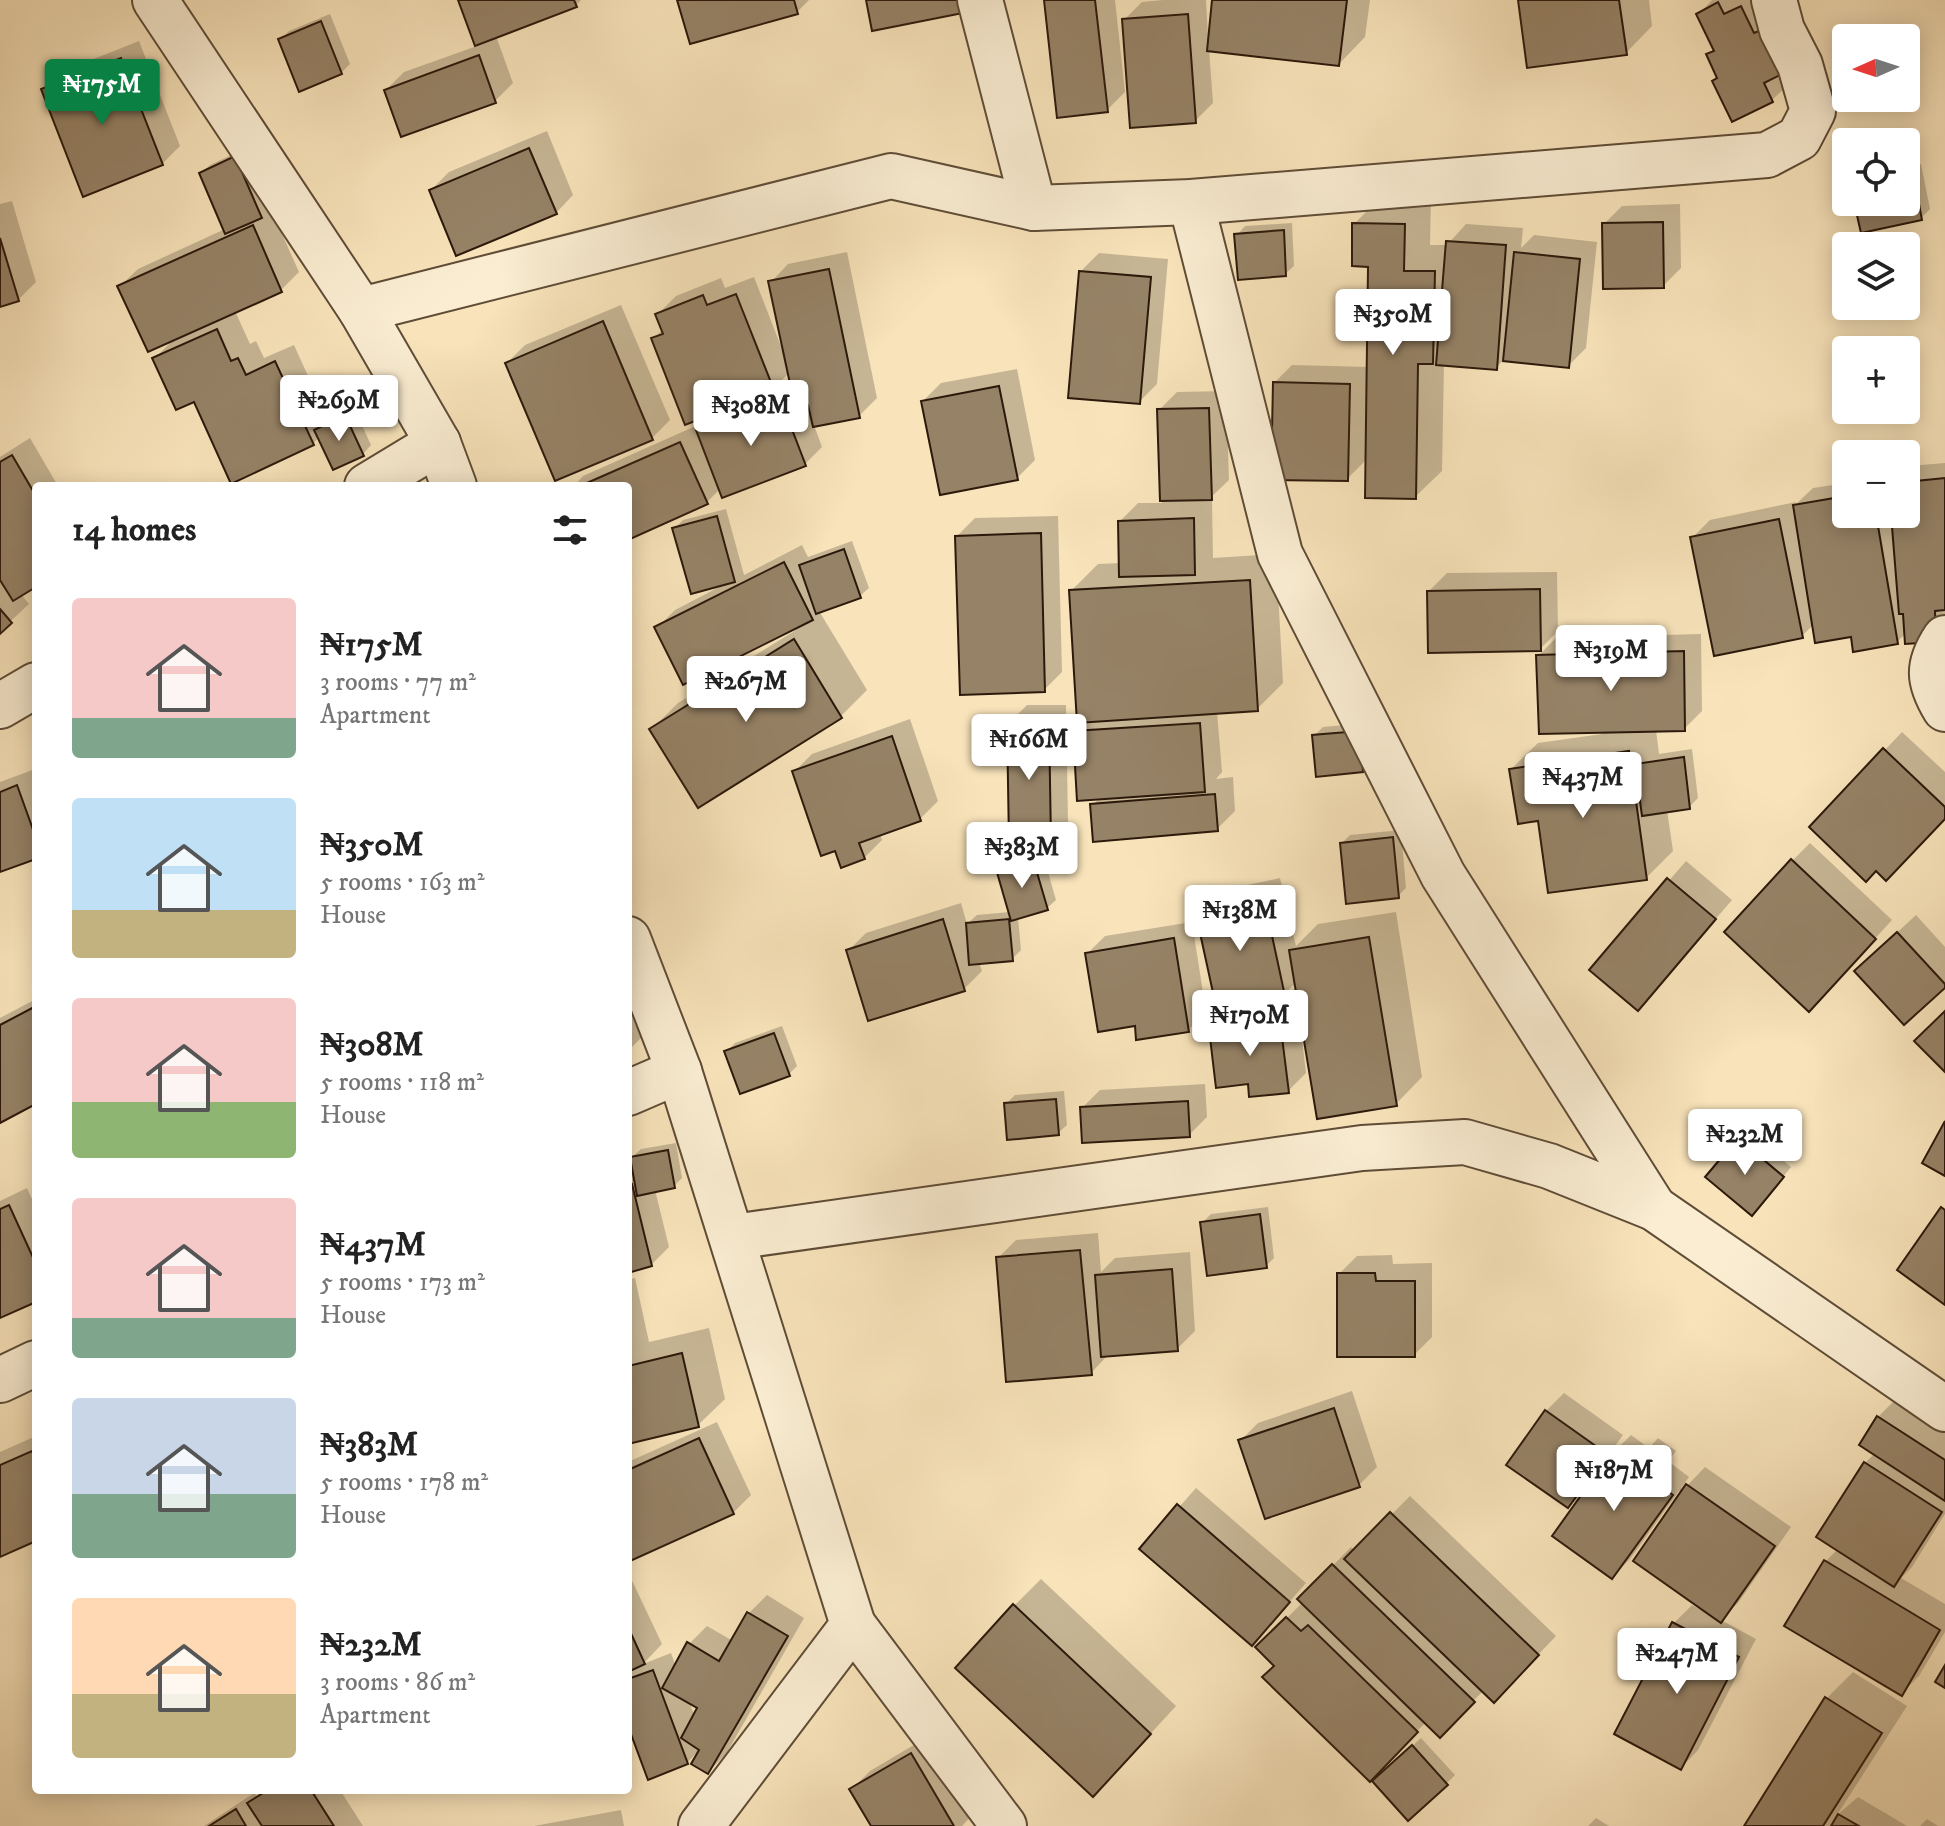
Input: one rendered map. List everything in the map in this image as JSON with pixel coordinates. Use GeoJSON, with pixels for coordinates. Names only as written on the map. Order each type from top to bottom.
{"type":"FeatureCollection","features":[{"type":"Feature","properties":{"kind":"street"},"geometry":{"type":"LineString","coordinates":[[155,0],[361,310],[438,443],[453,482]]}},
{"type":"Feature","properties":{"kind":"street"},"geometry":{"type":"LineString","coordinates":[[980,0],[1034,208]]}},
{"type":"Feature","properties":{"kind":"street"},"geometry":{"type":"LineString","coordinates":[[361,310],[891,176],[1034,208],[1191,202],[1767,155],[1799,138],[1813,111],[1800,65],[1782,30],[1774,0]]}},
{"type":"Feature","properties":{"kind":"street"},"geometry":{"type":"LineString","coordinates":[[1191,202],[1280,554],[1443,875],[1654,1208]]}},
{"type":"Feature","properties":{"kind":"street"},"geometry":{"type":"LineString","coordinates":[[374,482],[438,443]]}},
{"type":"Feature","properties":{"kind":"street"},"geometry":{"type":"LineString","coordinates":[[1945,638],[1935,653],[1930,671],[1935,693],[1945,709]]}},
{"type":"Feature","properties":{"kind":"street"},"geometry":{"type":"LineString","coordinates":[[0,706],[32,687]]}},
{"type":"Feature","properties":{"kind":"street"},"geometry":{"type":"LineString","coordinates":[[632,949],[679,1071],[853,1625],[1004,1826]]}},
{"type":"Feature","properties":{"kind":"street"},"geometry":{"type":"LineString","coordinates":[[632,1091],[679,1071]]}},
{"type":"Feature","properties":{"kind":"street"},"geometry":{"type":"LineString","coordinates":[[733,1237],[1362,1148],[1465,1142],[1549,1166],[1654,1208],[1945,1409]]}},
{"type":"Feature","properties":{"kind":"street"},"geometry":{"type":"LineString","coordinates":[[0,1380],[32,1365]]}},
{"type":"Feature","properties":{"kind":"street"},"geometry":{"type":"LineString","coordinates":[[701,1826],[853,1625]]}},
{"type":"Feature","properties":{"kind":"building"},"geometry":{"type":"Polygon","coordinates":[[[458,0],[574,0],[577,7],[475,46],[458,0]]]}},
{"type":"Feature","properties":{"kind":"building"},"geometry":{"type":"Polygon","coordinates":[[[677,0],[794,0],[798,14],[690,44],[677,0]]]}},
{"type":"Feature","properties":{"kind":"building"},"geometry":{"type":"Polygon","coordinates":[[[866,0],[965,0],[968,12],[872,31],[866,0]]]}},
{"type":"Feature","properties":{"kind":"building"},"geometry":{"type":"Polygon","coordinates":[[[1044,0],[1095,0],[1108,112],[1057,118],[1044,0]]]}},
{"type":"Feature","properties":{"kind":"building"},"geometry":{"type":"Polygon","coordinates":[[[1212,0],[1347,0],[1339,66],[1207,51],[1212,0]]]}},
{"type":"Feature","properties":{"kind":"building"},"geometry":{"type":"Polygon","coordinates":[[[1518,0],[1619,0],[1627,55],[1527,68],[1518,0]]]}},
{"type":"Feature","properties":{"kind":"building"},"geometry":{"type":"Polygon","coordinates":[[[1718,2],[1724,14],[1741,6],[1754,33],[1761,30],[1782,74],[1764,83],[1773,102],[1732,122],[1712,81],[1717,78],[1706,54],[1714,51],[1696,14],[1718,2]]]}},
{"type":"Feature","properties":{"kind":"building"},"geometry":{"type":"Polygon","coordinates":[[[1188,14],[1196,123],[1130,128],[1122,19],[1188,14]]]}},
{"type":"Feature","properties":{"kind":"building"},"geometry":{"type":"Polygon","coordinates":[[[321,21],[342,74],[299,92],[278,39],[321,21]]]}},
{"type":"Feature","properties":{"kind":"building"},"geometry":{"type":"Polygon","coordinates":[[[479,55],[496,103],[401,137],[384,90],[479,55]]]}},
{"type":"Feature","properties":{"kind":"building"},"geometry":{"type":"Polygon","coordinates":[[[121,58],[163,165],[83,197],[41,89],[121,58]]]}},
{"type":"Feature","properties":{"kind":"building"},"geometry":{"type":"Polygon","coordinates":[[[529,148],[557,214],[456,256],[429,190],[529,148]]]}},
{"type":"Feature","properties":{"kind":"building"},"geometry":{"type":"Polygon","coordinates":[[[235,156],[262,218],[225,234],[199,173],[235,156]]]}},
{"type":"Feature","properties":{"kind":"building"},"geometry":{"type":"Polygon","coordinates":[[[1920,209],[1922,220],[1861,232],[1857,216],[1920,216],[1920,209]]]}},
{"type":"Feature","properties":{"kind":"building"},"geometry":{"type":"Polygon","coordinates":[[[1663,222],[1664,288],[1603,289],[1602,223],[1663,222]]]}},
{"type":"Feature","properties":{"kind":"building"},"geometry":{"type":"Polygon","coordinates":[[[1352,223],[1405,224],[1404,271],[1435,271],[1433,364],[1418,364],[1416,499],[1365,498],[1368,267],[1352,266],[1352,223]]]}},
{"type":"Feature","properties":{"kind":"building"},"geometry":{"type":"Polygon","coordinates":[[[253,225],[282,292],[148,352],[117,286],[253,225]]]}},
{"type":"Feature","properties":{"kind":"building"},"geometry":{"type":"Polygon","coordinates":[[[1284,230],[1286,276],[1238,280],[1234,234],[1284,230]]]}},
{"type":"Feature","properties":{"kind":"building"},"geometry":{"type":"Polygon","coordinates":[[[0,238],[19,301],[0,307],[0,238]]]}},
{"type":"Feature","properties":{"kind":"building"},"geometry":{"type":"Polygon","coordinates":[[[1446,241],[1506,245],[1497,370],[1436,365],[1446,241]]]}},
{"type":"Feature","properties":{"kind":"building"},"geometry":{"type":"Polygon","coordinates":[[[1514,252],[1580,259],[1569,368],[1503,361],[1514,252]]]}},
{"type":"Feature","properties":{"kind":"building"},"geometry":{"type":"Polygon","coordinates":[[[829,269],[860,418],[813,427],[808,405],[795,407],[768,281],[829,269]]]}},
{"type":"Feature","properties":{"kind":"building"},"geometry":{"type":"Polygon","coordinates":[[[1079,271],[1151,277],[1140,404],[1068,398],[1079,271]]]}},
{"type":"Feature","properties":{"kind":"building"},"geometry":{"type":"Polygon","coordinates":[[[736,294],[774,390],[685,425],[651,338],[663,334],[655,314],[703,295],[707,305],[736,294]]]}},
{"type":"Feature","properties":{"kind":"building"},"geometry":{"type":"Polygon","coordinates":[[[603,321],[653,440],[555,481],[505,363],[603,321]]]}},
{"type":"Feature","properties":{"kind":"building"},"geometry":{"type":"Polygon","coordinates":[[[217,329],[231,361],[238,358],[246,375],[275,361],[314,445],[230,482],[194,402],[176,410],[152,358],[217,329]]]}},
{"type":"Feature","properties":{"kind":"building"},"geometry":{"type":"Polygon","coordinates":[[[1273,382],[1350,384],[1348,481],[1271,480],[1273,382]]]}},
{"type":"Feature","properties":{"kind":"building"},"geometry":{"type":"Polygon","coordinates":[[[999,386],[1018,480],[940,495],[921,401],[999,386]]]}},
{"type":"Feature","properties":{"kind":"building"},"geometry":{"type":"Polygon","coordinates":[[[780,398],[806,466],[722,498],[696,430],[780,398]]]}},
{"type":"Feature","properties":{"kind":"building"},"geometry":{"type":"Polygon","coordinates":[[[1209,408],[1212,500],[1160,501],[1157,409],[1209,408]]]}},
{"type":"Feature","properties":{"kind":"building"},"geometry":{"type":"Polygon","coordinates":[[[345,415],[364,456],[333,470],[314,430],[345,415]]]}},
{"type":"Feature","properties":{"kind":"building"},"geometry":{"type":"Polygon","coordinates":[[[680,442],[708,504],[632,538],[632,482],[589,482],[680,442]]]}},
{"type":"Feature","properties":{"kind":"building"},"geometry":{"type":"Polygon","coordinates":[[[12,455],[32,489],[32,589],[13,601],[0,580],[0,462],[12,455]]]}},
{"type":"Feature","properties":{"kind":"building"},"geometry":{"type":"Polygon","coordinates":[[[1945,478],[1945,610],[1935,611],[1936,642],[1905,644],[1903,614],[1899,614],[1892,528],[1920,528],[1920,481],[1945,478]]]}},
{"type":"Feature","properties":{"kind":"building"},"geometry":{"type":"Polygon","coordinates":[[[1832,498],[1832,528],[1878,528],[1898,644],[1853,652],[1851,637],[1815,643],[1793,505],[1832,498]]]}},
{"type":"Feature","properties":{"kind":"building"},"geometry":{"type":"Polygon","coordinates":[[[717,516],[735,582],[691,594],[672,528],[717,516]]]}},
{"type":"Feature","properties":{"kind":"building"},"geometry":{"type":"Polygon","coordinates":[[[1194,518],[1195,575],[1119,577],[1118,521],[1194,518]]]}},
{"type":"Feature","properties":{"kind":"building"},"geometry":{"type":"Polygon","coordinates":[[[1779,519],[1803,638],[1714,656],[1690,537],[1779,519]]]}},
{"type":"Feature","properties":{"kind":"building"},"geometry":{"type":"Polygon","coordinates":[[[1041,533],[1045,692],[960,695],[955,536],[1041,533]]]}},
{"type":"Feature","properties":{"kind":"building"},"geometry":{"type":"Polygon","coordinates":[[[844,549],[861,598],[816,614],[799,565],[844,549]]]}},
{"type":"Feature","properties":{"kind":"building"},"geometry":{"type":"Polygon","coordinates":[[[784,562],[813,620],[683,685],[654,627],[784,562]]]}},
{"type":"Feature","properties":{"kind":"building"},"geometry":{"type":"Polygon","coordinates":[[[1250,580],[1258,711],[1077,723],[1069,590],[1250,580]]]}},
{"type":"Feature","properties":{"kind":"building"},"geometry":{"type":"Polygon","coordinates":[[[1540,589],[1541,651],[1428,653],[1427,591],[1540,589]]]}},
{"type":"Feature","properties":{"kind":"building"},"geometry":{"type":"Polygon","coordinates":[[[0,609],[12,623],[0,634],[0,609]]]}},
{"type":"Feature","properties":{"kind":"building"},"geometry":{"type":"Polygon","coordinates":[[[794,639],[842,718],[698,808],[649,729],[794,639]]]}},
{"type":"Feature","properties":{"kind":"building"},"geometry":{"type":"Polygon","coordinates":[[[1684,651],[1685,731],[1539,734],[1536,655],[1684,651]]]}},
{"type":"Feature","properties":{"kind":"building"},"geometry":{"type":"Polygon","coordinates":[[[1049,722],[1051,842],[1009,843],[1007,723],[1049,722]]]}},
{"type":"Feature","properties":{"kind":"building"},"geometry":{"type":"Polygon","coordinates":[[[1200,723],[1205,792],[1077,801],[1073,731],[1200,723]]]}},
{"type":"Feature","properties":{"kind":"building"},"geometry":{"type":"Polygon","coordinates":[[[1359,731],[1363,772],[1316,777],[1312,735],[1359,731]]]}},
{"type":"Feature","properties":{"kind":"building"},"geometry":{"type":"Polygon","coordinates":[[[892,736],[921,821],[859,843],[865,859],[841,868],[835,851],[821,856],[792,771],[892,736]]]}},
{"type":"Feature","properties":{"kind":"building"},"geometry":{"type":"Polygon","coordinates":[[[1883,748],[1945,807],[1945,819],[1886,881],[1876,871],[1866,882],[1809,827],[1883,748]]]}},
{"type":"Feature","properties":{"kind":"building"},"geometry":{"type":"Polygon","coordinates":[[[1629,751],[1647,880],[1548,893],[1538,821],[1518,824],[1509,769],[1629,751]]]}},
{"type":"Feature","properties":{"kind":"building"},"geometry":{"type":"Polygon","coordinates":[[[1684,757],[1690,809],[1642,816],[1635,764],[1684,757]]]}},
{"type":"Feature","properties":{"kind":"building"},"geometry":{"type":"Polygon","coordinates":[[[17,785],[32,827],[32,860],[0,872],[0,792],[17,785]]]}},
{"type":"Feature","properties":{"kind":"building"},"geometry":{"type":"Polygon","coordinates":[[[1215,794],[1218,831],[1093,842],[1090,804],[1215,794]]]}},
{"type":"Feature","properties":{"kind":"building"},"geometry":{"type":"Polygon","coordinates":[[[1393,837],[1399,898],[1346,904],[1340,843],[1393,837]]]}},
{"type":"Feature","properties":{"kind":"building"},"geometry":{"type":"Polygon","coordinates":[[[1033,859],[1048,910],[1011,921],[996,869],[1033,859]]]}},
{"type":"Feature","properties":{"kind":"building"},"geometry":{"type":"Polygon","coordinates":[[[1791,859],[1876,939],[1809,1012],[1724,932],[1791,859]]]}},
{"type":"Feature","properties":{"kind":"building"},"geometry":{"type":"Polygon","coordinates":[[[1667,878],[1716,919],[1638,1011],[1589,970],[1667,878]]]}},
{"type":"Feature","properties":{"kind":"building"},"geometry":{"type":"Polygon","coordinates":[[[1263,894],[1285,996],[1217,1011],[1195,910],[1263,894]]]}},
{"type":"Feature","properties":{"kind":"building"},"geometry":{"type":"Polygon","coordinates":[[[943,919],[965,991],[868,1021],[846,950],[943,919]]]}},
{"type":"Feature","properties":{"kind":"building"},"geometry":{"type":"Polygon","coordinates":[[[1009,919],[1013,961],[969,965],[966,923],[1009,919]]]}},
{"type":"Feature","properties":{"kind":"building"},"geometry":{"type":"Polygon","coordinates":[[[1897,932],[1945,984],[1945,988],[1904,1025],[1854,971],[1897,932]]]}},
{"type":"Feature","properties":{"kind":"building"},"geometry":{"type":"Polygon","coordinates":[[[1369,937],[1397,1106],[1317,1119],[1289,950],[1369,937]]]}},
{"type":"Feature","properties":{"kind":"building"},"geometry":{"type":"Polygon","coordinates":[[[1174,938],[1189,1032],[1136,1040],[1135,1026],[1098,1032],[1085,953],[1174,938]]]}},
{"type":"Feature","properties":{"kind":"building"},"geometry":{"type":"Polygon","coordinates":[[[32,1008],[32,1106],[0,1123],[0,1025],[32,1008]]]}},
{"type":"Feature","properties":{"kind":"building"},"geometry":{"type":"Polygon","coordinates":[[[1945,1011],[1945,1072],[1914,1041],[1945,1011]]]}},
{"type":"Feature","properties":{"kind":"building"},"geometry":{"type":"Polygon","coordinates":[[[1280,1021],[1289,1093],[1249,1097],[1248,1084],[1216,1088],[1209,1029],[1280,1021]]]}},
{"type":"Feature","properties":{"kind":"building"},"geometry":{"type":"Polygon","coordinates":[[[774,1033],[790,1076],[740,1094],[724,1051],[774,1033]]]}},
{"type":"Feature","properties":{"kind":"building"},"geometry":{"type":"Polygon","coordinates":[[[1056,1099],[1059,1135],[1007,1140],[1004,1103],[1056,1099]]]}},
{"type":"Feature","properties":{"kind":"building"},"geometry":{"type":"Polygon","coordinates":[[[1188,1101],[1190,1137],[1082,1143],[1080,1107],[1188,1101]]]}},
{"type":"Feature","properties":{"kind":"building"},"geometry":{"type":"Polygon","coordinates":[[[1945,1121],[1945,1176],[1922,1163],[1945,1121]]]}},
{"type":"Feature","properties":{"kind":"building"},"geometry":{"type":"Polygon","coordinates":[[[1738,1138],[1784,1177],[1752,1216],[1705,1177],[1738,1138]]]}},
{"type":"Feature","properties":{"kind":"building"},"geometry":{"type":"Polygon","coordinates":[[[668,1150],[675,1188],[637,1196],[632,1157],[668,1150]]]}},
{"type":"Feature","properties":{"kind":"building"},"geometry":{"type":"Polygon","coordinates":[[[632,1184],[652,1266],[632,1272],[632,1184]]]}},
{"type":"Feature","properties":{"kind":"building"},"geometry":{"type":"Polygon","coordinates":[[[9,1205],[32,1255],[32,1304],[0,1318],[0,1209],[9,1205]]]}},
{"type":"Feature","properties":{"kind":"building"},"geometry":{"type":"Polygon","coordinates":[[[1941,1207],[1945,1210],[1945,1305],[1897,1270],[1941,1207]]]}},
{"type":"Feature","properties":{"kind":"building"},"geometry":{"type":"Polygon","coordinates":[[[1260,1214],[1267,1268],[1207,1276],[1200,1222],[1260,1214]]]}},
{"type":"Feature","properties":{"kind":"building"},"geometry":{"type":"Polygon","coordinates":[[[1080,1250],[1092,1375],[1006,1382],[996,1257],[1080,1250]]]}},
{"type":"Feature","properties":{"kind":"building"},"geometry":{"type":"Polygon","coordinates":[[[1172,1269],[1178,1351],[1101,1357],[1095,1275],[1172,1269]]]}},
{"type":"Feature","properties":{"kind":"building"},"geometry":{"type":"Polygon","coordinates":[[[1337,1273],[1375,1273],[1376,1281],[1415,1281],[1415,1357],[1337,1357],[1337,1273]]]}},
{"type":"Feature","properties":{"kind":"building"},"geometry":{"type":"Polygon","coordinates":[[[682,1353],[699,1427],[632,1443],[632,1365],[682,1353]]]}},
{"type":"Feature","properties":{"kind":"building"},"geometry":{"type":"Polygon","coordinates":[[[1334,1408],[1360,1487],[1265,1519],[1238,1440],[1334,1408]]]}},
{"type":"Feature","properties":{"kind":"building"},"geometry":{"type":"Polygon","coordinates":[[[1545,1410],[1607,1454],[1568,1508],[1506,1465],[1545,1410]]]}},
{"type":"Feature","properties":{"kind":"building"},"geometry":{"type":"Polygon","coordinates":[[[1877,1416],[1945,1460],[1945,1501],[1859,1445],[1877,1416]]]}},
{"type":"Feature","properties":{"kind":"building"},"geometry":{"type":"Polygon","coordinates":[[[699,1438],[734,1514],[632,1560],[632,1468],[699,1438]]]}},
{"type":"Feature","properties":{"kind":"building"},"geometry":{"type":"Polygon","coordinates":[[[32,1451],[32,1543],[0,1557],[0,1465],[32,1451]]]}},
{"type":"Feature","properties":{"kind":"building"},"geometry":{"type":"Polygon","coordinates":[[[1612,1452],[1631,1465],[1639,1455],[1660,1469],[1652,1480],[1673,1495],[1612,1579],[1552,1536],[1612,1452]]]}},
{"type":"Feature","properties":{"kind":"building"},"geometry":{"type":"Polygon","coordinates":[[[1864,1462],[1942,1512],[1894,1587],[1816,1537],[1864,1462]]]}},
{"type":"Feature","properties":{"kind":"building"},"geometry":{"type":"Polygon","coordinates":[[[1686,1484],[1775,1546],[1721,1623],[1633,1561],[1686,1484]]]}},
{"type":"Feature","properties":{"kind":"building"},"geometry":{"type":"Polygon","coordinates":[[[1177,1504],[1290,1602],[1252,1646],[1139,1549],[1177,1504]]]}},
{"type":"Feature","properties":{"kind":"building"},"geometry":{"type":"Polygon","coordinates":[[[1390,1512],[1539,1655],[1494,1703],[1344,1559],[1390,1512]]]}},
{"type":"Feature","properties":{"kind":"building"},"geometry":{"type":"Polygon","coordinates":[[[1824,1560],[1940,1630],[1902,1696],[1784,1626],[1824,1560]]]}},
{"type":"Feature","properties":{"kind":"building"},"geometry":{"type":"Polygon","coordinates":[[[1332,1564],[1475,1702],[1440,1738],[1297,1599],[1332,1564]]]}},
{"type":"Feature","properties":{"kind":"building"},"geometry":{"type":"Polygon","coordinates":[[[1013,1604],[1151,1734],[1093,1797],[955,1668],[1013,1604]]]}},
{"type":"Feature","properties":{"kind":"building"},"geometry":{"type":"Polygon","coordinates":[[[747,1612],[788,1636],[708,1774],[691,1764],[699,1750],[681,1738],[697,1708],[662,1688],[687,1642],[719,1661],[747,1612]]]}},
{"type":"Feature","properties":{"kind":"building"},"geometry":{"type":"Polygon","coordinates":[[[1286,1617],[1301,1631],[1308,1625],[1418,1732],[1370,1782],[1262,1677],[1274,1666],[1255,1647],[1286,1617]]]}},
{"type":"Feature","properties":{"kind":"building"},"geometry":{"type":"Polygon","coordinates":[[[1672,1622],[1739,1657],[1681,1770],[1614,1734],[1672,1622]]]}},
{"type":"Feature","properties":{"kind":"building"},"geometry":{"type":"Polygon","coordinates":[[[632,1636],[645,1664],[632,1670],[632,1636]]]}},
{"type":"Feature","properties":{"kind":"building"},"geometry":{"type":"Polygon","coordinates":[[[1945,1665],[1945,1688],[1935,1682],[1945,1665]]]}},
{"type":"Feature","properties":{"kind":"building"},"geometry":{"type":"Polygon","coordinates":[[[653,1670],[688,1764],[648,1780],[632,1737],[632,1678],[653,1670]]]}},
{"type":"Feature","properties":{"kind":"building"},"geometry":{"type":"Polygon","coordinates":[[[1825,1697],[1882,1733],[1823,1826],[1744,1826],[1825,1697]]]}},
{"type":"Feature","properties":{"kind":"building"},"geometry":{"type":"Polygon","coordinates":[[[1412,1745],[1448,1785],[1408,1821],[1372,1781],[1412,1745]]]}},
{"type":"Feature","properties":{"kind":"building"},"geometry":{"type":"Polygon","coordinates":[[[911,1753],[954,1826],[871,1826],[849,1789],[911,1753]]]}},
{"type":"Feature","properties":{"kind":"building"},"geometry":{"type":"Polygon","coordinates":[[[262,1794],[314,1794],[334,1826],[262,1826],[247,1803],[262,1794]]]}},
{"type":"Feature","properties":{"kind":"building"},"geometry":{"type":"Polygon","coordinates":[[[236,1809],[246,1826],[209,1826],[236,1809]]]}},
{"type":"Feature","properties":{"kind":"building"},"geometry":{"type":"Polygon","coordinates":[[[1838,1814],[1859,1826],[1831,1826],[1838,1814]]]}}]}
